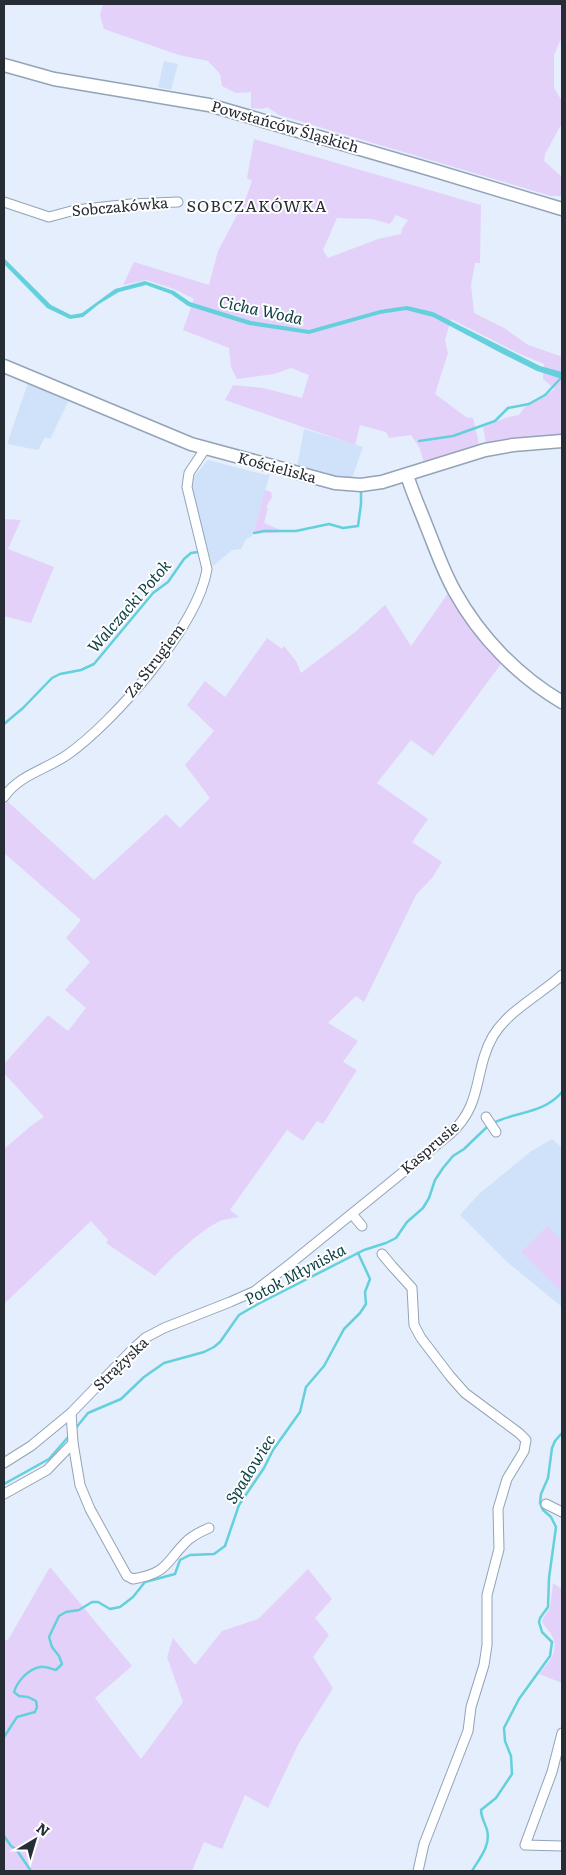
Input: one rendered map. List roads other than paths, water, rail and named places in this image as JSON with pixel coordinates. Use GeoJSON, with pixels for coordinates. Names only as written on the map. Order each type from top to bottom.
{"type":"FeatureCollection","features":[{"type":"Feature","properties":{"kind":"street","name":"Powstańców Śląskich"},"geometry":{"type":"LineString","coordinates":[[4,65],[54,79],[209,105],[483,184],[562,210]]}},
{"type":"Feature","properties":{"kind":"street","name":"Sobczakówka"},"geometry":{"type":"LineString","coordinates":[[4,202],[49,217],[75,210],[131,204],[178,202]]}},
{"type":"Feature","properties":{"kind":"street","name":"Kościeliska"},"geometry":{"type":"LineString","coordinates":[[4,366],[188,443],[335,483],[370,484],[389,481],[485,450],[514,445],[562,441]]}},
{"type":"Feature","properties":{"kind":"street","name":"Za Strugiem"},"geometry":{"type":"LineString","coordinates":[[4,797],[10,788],[30,774],[66,756],[96,731],[136,689],[172,644],[198,598],[205,581],[207,569],[187,487],[189,473],[205,449]]}},
{"type":"Feature","properties":{"kind":"street"},"geometry":{"type":"LineString","coordinates":[[407,475],[447,577],[468,612],[492,645],[508,662],[528,679],[562,702]]}},
{"type":"Feature","properties":{"kind":"street","name":"Kasprusie"},"geometry":{"type":"LineString","coordinates":[[255,1291],[458,1127],[473,1102],[485,1052],[495,1033],[511,1016],[562,975]]}},
{"type":"Feature","properties":{"kind":"street"},"geometry":{"type":"LineString","coordinates":[[486,1117],[496,1132]]}},
{"type":"Feature","properties":{"kind":"street"},"geometry":{"type":"LineString","coordinates":[[352,1214],[362,1226]]}},
{"type":"Feature","properties":{"kind":"street"},"geometry":{"type":"LineString","coordinates":[[382,1254],[412,1288],[414,1325],[421,1338],[450,1376],[464,1393],[526,1440],[524,1451],[507,1479],[498,1509],[500,1549],[487,1594],[487,1645],[484,1665],[471,1707],[468,1732],[424,1844],[418,1871]]}},
{"type":"Feature","properties":{"kind":"street","name":"Strążyska"},"geometry":{"type":"LineString","coordinates":[[4,1463],[32,1446],[71,1413],[145,1338],[164,1328],[255,1291]]}},
{"type":"Feature","properties":{"kind":"street"},"geometry":{"type":"LineString","coordinates":[[71,1413],[72,1440],[80,1485],[90,1509],[128,1576],[133,1579],[156,1574],[172,1561],[189,1539],[209,1528]]}},
{"type":"Feature","properties":{"kind":"street"},"geometry":{"type":"LineString","coordinates":[[4,1494],[47,1470],[72,1440]]}},
{"type":"Feature","properties":{"kind":"street"},"geometry":{"type":"LineString","coordinates":[[546,1504],[562,1512]]}},
{"type":"Feature","properties":{"kind":"street"},"geometry":{"type":"LineString","coordinates":[[562,1733],[552,1772],[525,1845],[562,1846]]}},
{"type":"Feature","properties":{"kind":"water"},"geometry":{"type":"Polygon","coordinates":[[[4,258],[51,305],[71,315],[82,313],[115,289],[145,281],[174,291],[190,302],[251,321],[309,330],[380,310],[407,306],[433,312],[540,366],[562,372],[562,379],[537,371],[433,317],[406,310],[380,314],[309,334],[249,325],[188,306],[171,294],[146,285],[119,292],[99,304],[83,317],[70,319],[47,308],[4,264],[4,258]]]}},
{"type":"Feature","properties":{"kind":"waterway","name":"Walczacki Potok"},"geometry":{"type":"LineString","coordinates":[[419,441],[453,436],[495,421],[508,408],[529,404],[545,395],[562,377]]}},
{"type":"Feature","properties":{"kind":"waterway","name":"Walczacki Potok"},"geometry":{"type":"LineString","coordinates":[[254,533],[264,531],[296,531],[329,524],[343,528],[358,526],[361,491]]}},
{"type":"Feature","properties":{"kind":"waterway","name":"Walczacki Potok"},"geometry":{"type":"LineString","coordinates":[[4,724],[23,708],[52,678],[60,674],[81,670],[94,664],[153,593],[168,582],[184,559],[191,553],[198,552]]}},
{"type":"Feature","properties":{"kind":"waterway","name":"Potok Młyniska"},"geometry":{"type":"LineString","coordinates":[[493,1123],[547,1104],[562,1092]]}},
{"type":"Feature","properties":{"kind":"waterway","name":"Potok Młyniska"},"geometry":{"type":"LineString","coordinates":[[75,1429],[88,1413],[121,1399],[144,1377],[164,1363],[204,1352],[214,1347],[220,1342],[239,1315],[364,1250],[396,1238],[407,1222],[423,1208],[429,1198],[435,1180],[443,1168],[453,1156],[464,1149],[488,1126]]}},
{"type":"Feature","properties":{"kind":"waterway","name":"Spadowiec"},"geometry":{"type":"LineString","coordinates":[[4,1737],[17,1717],[35,1712],[37,1707],[36,1701],[28,1697],[19,1696],[14,1692],[20,1680],[36,1668],[44,1667],[56,1670],[62,1664],[52,1647],[49,1637],[59,1616],[66,1612],[79,1610],[92,1602],[98,1602],[110,1609],[120,1607],[133,1597],[145,1582],[175,1574],[180,1560],[190,1555],[214,1554],[225,1546],[239,1505],[264,1468],[273,1450],[300,1412],[306,1387],[324,1366],[344,1329],[366,1304],[365,1292],[370,1279],[358,1253]]}},
{"type":"Feature","properties":{"kind":"waterway"},"geometry":{"type":"LineString","coordinates":[[472,1871],[484,1851],[488,1836],[481,1810],[496,1798],[512,1774],[511,1756],[505,1741],[504,1728],[519,1699],[550,1656],[552,1642],[542,1632],[539,1622],[548,1607],[549,1578],[556,1527],[540,1503],[541,1494],[548,1478],[552,1448],[562,1433]]}},
{"type":"Feature","properties":{"kind":"waterway","name":"Potok Młyniska"},"geometry":{"type":"LineString","coordinates":[[4,1484],[49,1459],[70,1435]]}},
{"type":"Feature","properties":{"kind":"waterway"},"geometry":{"type":"LineString","coordinates":[[4,1836],[11,1846],[16,1849],[31,1871]]}},
{"type":"Feature","properties":{"kind":"district","name":"SOBCZAKÓWKA"},"geometry":{"type":"Point","coordinates":[257,206]}},
{"type":"Feature","properties":{"kind":"water label","name":"Cicha Woda"},"geometry":{"type":"Point","coordinates":[261,310]}}]}
